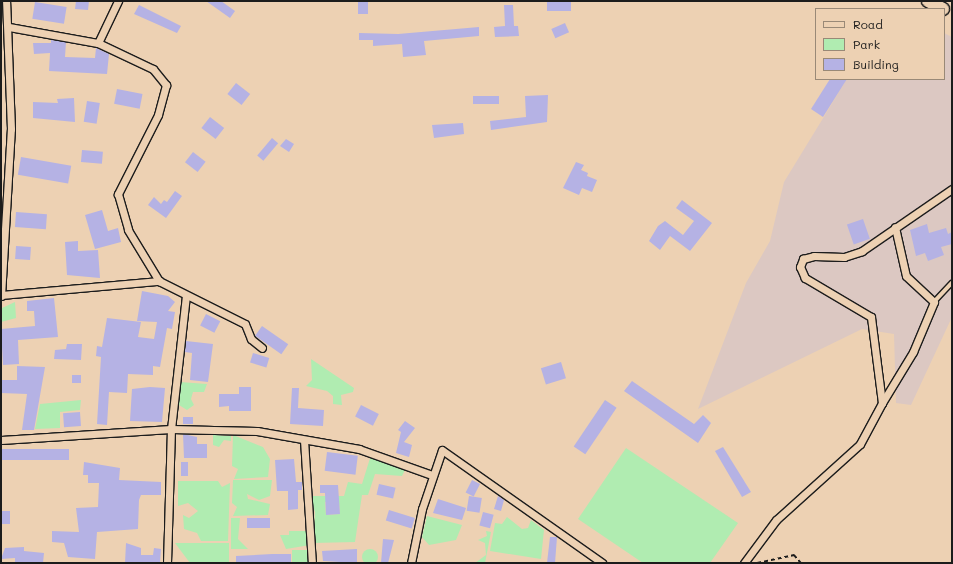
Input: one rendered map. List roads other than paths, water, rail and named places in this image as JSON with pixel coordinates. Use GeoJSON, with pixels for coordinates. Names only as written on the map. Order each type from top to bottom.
{"type":"FeatureCollection","features":[{"type":"Feature","properties":{"kind":"highway"},"geometry":{"type":"LineString","coordinates":[[928,1],[942,8]]}},
{"type":"Feature","properties":{"kind":"street"},"geometry":{"type":"LineString","coordinates":[[98,43],[118,1]]}},
{"type":"Feature","properties":{"kind":"street"},"geometry":{"type":"LineString","coordinates":[[4,4],[9,27],[11,129],[1,295],[159,281]]}},
{"type":"Feature","properties":{"kind":"street"},"geometry":{"type":"LineString","coordinates":[[9,27],[98,43],[153,69],[166,85],[158,115],[118,194],[128,230],[159,281],[186,296],[245,324],[252,339],[262,348]]}},
{"type":"Feature","properties":{"kind":"street"},"geometry":{"type":"LineString","coordinates":[[882,403],[871,317],[805,278],[800,267],[803,259],[814,256],[844,257],[862,251],[952,189]]}},
{"type":"Feature","properties":{"kind":"street"},"geometry":{"type":"LineString","coordinates":[[744,563],[776,520],[860,444],[882,403],[913,352],[934,302],[906,276],[895,227]]}},
{"type":"Feature","properties":{"kind":"street"},"geometry":{"type":"LineString","coordinates":[[167,563],[171,429],[186,296]]}},
{"type":"Feature","properties":{"kind":"street"},"geometry":{"type":"LineString","coordinates":[[1,440],[171,429],[257,431],[359,449],[432,475]]}},
{"type":"Feature","properties":{"kind":"street"},"geometry":{"type":"LineString","coordinates":[[304,440],[312,563]]}},
{"type":"Feature","properties":{"kind":"street"},"geometry":{"type":"LineString","coordinates":[[411,563],[432,475],[442,450],[602,563]]}},
{"type":"Feature","properties":{"kind":"lane"},"geometry":{"type":"LineString","coordinates":[[934,302],[952,283]]}}]}
